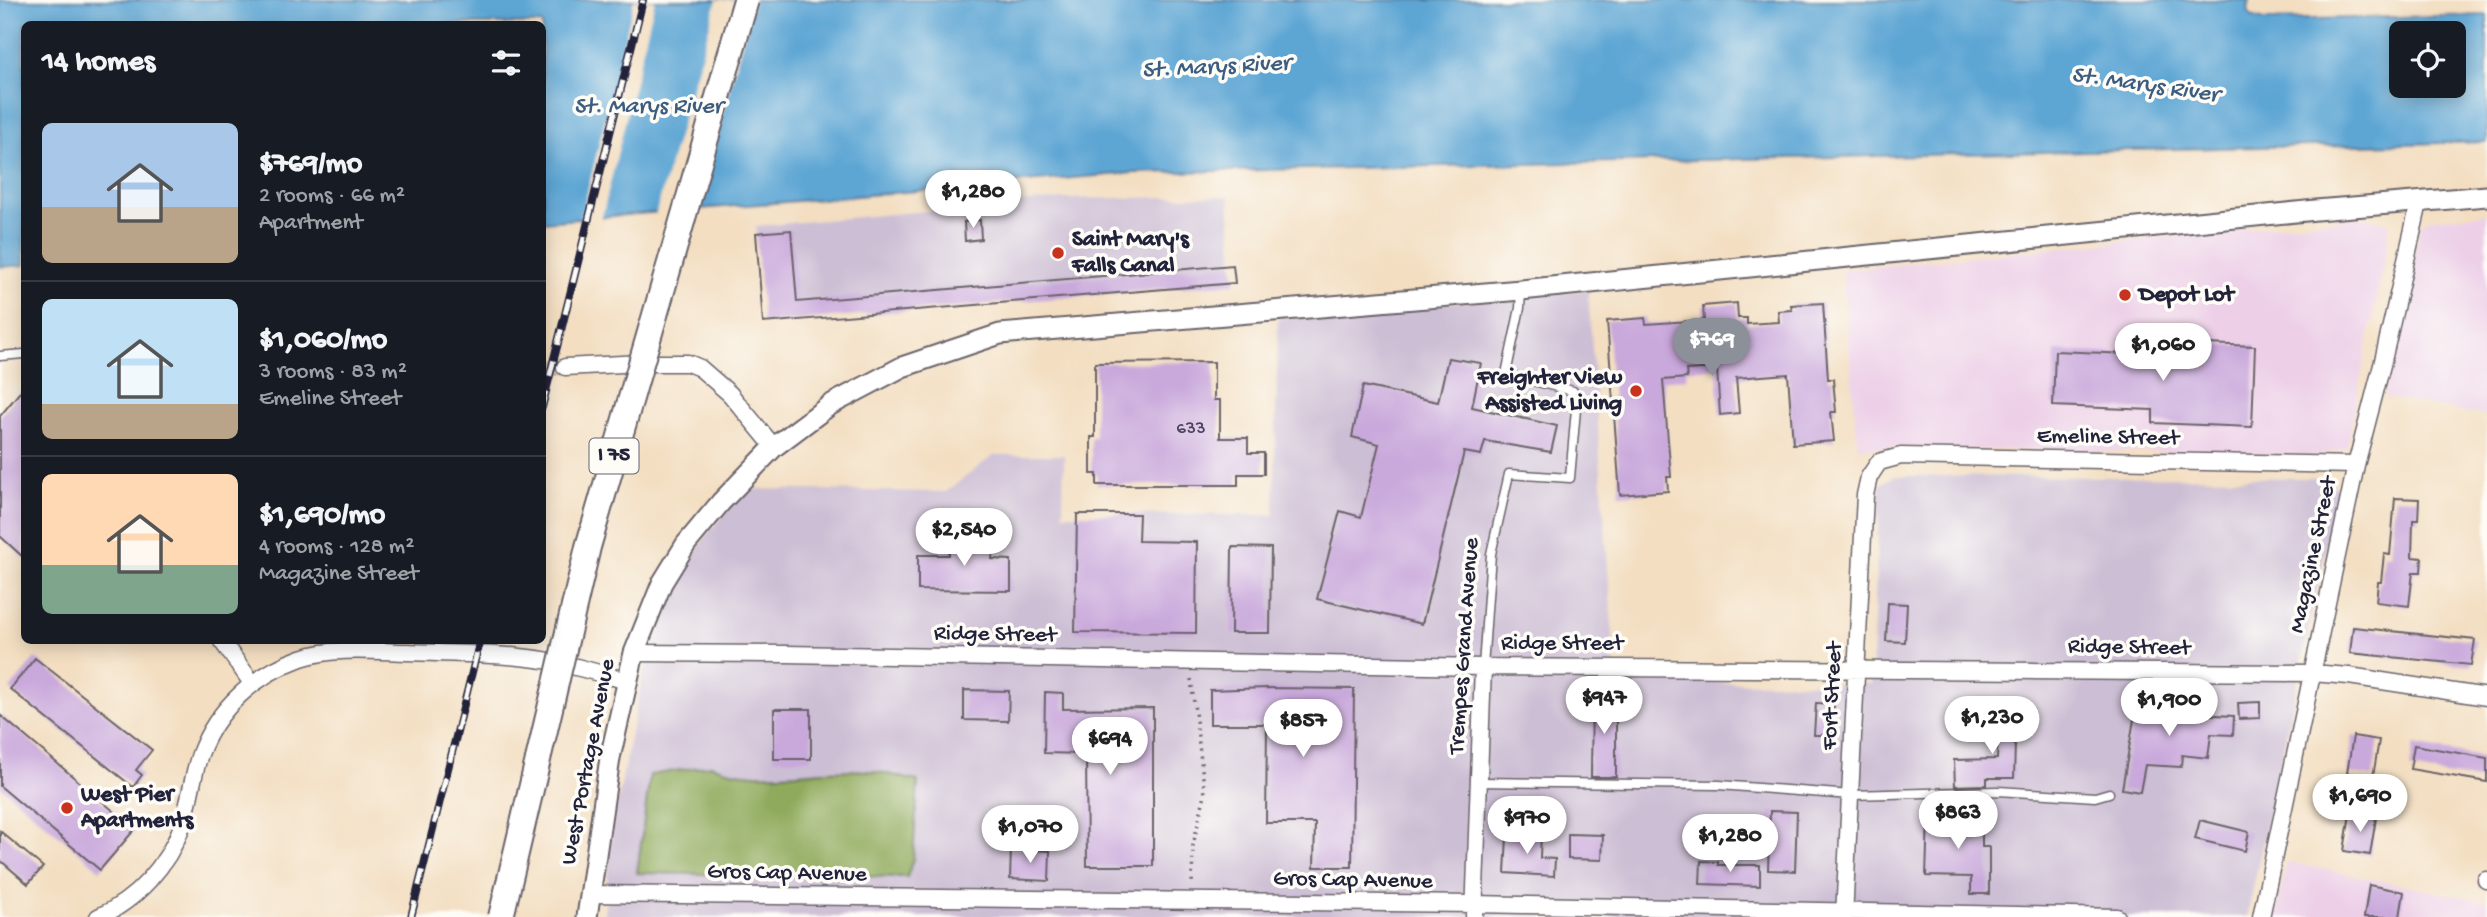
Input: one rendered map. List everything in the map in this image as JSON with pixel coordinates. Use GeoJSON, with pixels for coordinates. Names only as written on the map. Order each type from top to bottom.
{"type":"FeatureCollection","features":[{"type":"Feature","properties":{"kind":"highway","name":"I 75"},"geometry":{"type":"LineString","coordinates":[[501,917],[588,547],[746,0]]}},
{"type":"Feature","properties":{"kind":"street"},"geometry":{"type":"LineString","coordinates":[[2419,203],[2487,196]]}},
{"type":"Feature","properties":{"kind":"street","name":"West Portage Avenue"},"geometry":{"type":"LineString","coordinates":[[587,917],[610,758],[634,653],[662,583],[686,544],[721,502],[775,447],[830,405],[902,367],[1000,334],[1521,289],[2302,212],[2419,203]]}},
{"type":"Feature","properties":{"kind":"street","name":"Magazine Street"},"geometry":{"type":"LineString","coordinates":[[2261,917],[2356,465],[2419,203]]}},
{"type":"Feature","properties":{"kind":"street"},"geometry":{"type":"LineString","coordinates":[[565,367],[688,363],[700,368],[730,394],[775,447]]}},
{"type":"Feature","properties":{"kind":"street","name":"Emeline Street"},"geometry":{"type":"LineString","coordinates":[[1869,477],[1879,462],[1901,456],[2356,465]]}},
{"type":"Feature","properties":{"kind":"street","name":"Fort Street"},"geometry":{"type":"LineString","coordinates":[[1845,914],[1865,495],[1869,477]]}},
{"type":"Feature","properties":{"kind":"street"},"geometry":{"type":"LineString","coordinates":[[224,644],[252,683]]}},
{"type":"Feature","properties":{"kind":"street"},"geometry":{"type":"LineString","coordinates":[[97,917],[129,898],[150,880],[169,853],[182,826],[200,754],[214,726],[252,683],[279,667],[304,657],[370,651],[532,659],[594,671],[628,681]]}},
{"type":"Feature","properties":{"kind":"street","name":"Ridge Street"},"geometry":{"type":"LineString","coordinates":[[634,653],[1483,667],[2312,673],[2487,697]]}},
{"type":"Feature","properties":{"kind":"street","name":"Trempes Grand Avenue"},"geometry":{"type":"LineString","coordinates":[[1474,911],[1483,667]]}},
{"type":"Feature","properties":{"kind":"street","name":"Gros Cap Avenue"},"geometry":{"type":"LineString","coordinates":[[589,894],[1191,902],[1474,911],[2117,917]]}},
{"type":"Feature","properties":{"kind":"lane","name":"Trempes Grand Avenue"},"geometry":{"type":"LineString","coordinates":[[1483,667],[1491,554],[1509,474],[1570,478],[1576,410],[1573,391],[1506,374],[1520,308],[1521,289]]}},
{"type":"Feature","properties":{"kind":"lane"},"geometry":{"type":"LineString","coordinates":[[0,356],[21,354]]}},
{"type":"Feature","properties":{"kind":"lane"},"geometry":{"type":"LineString","coordinates":[[1479,782],[1719,785],[1851,795],[1998,791],[2095,797],[2109,793]]}},
{"type":"Feature","properties":{"kind":"path"},"geometry":{"type":"LineString","coordinates":[[1189,662],[1205,794],[1194,845],[1191,902]]}},
{"type":"Feature","properties":{"kind":"shaded area"},"geometry":{"type":"Polygon","coordinates":[[[1229,196],[1235,283],[763,323],[756,226],[1064,199],[1229,196]]]}},
{"type":"Feature","properties":{"kind":"shaded area"},"geometry":{"type":"Polygon","coordinates":[[[2487,214],[2487,416],[2384,397],[2421,224],[2427,219],[2487,214]]]}},
{"type":"Feature","properties":{"kind":"shaded area"},"geometry":{"type":"Polygon","coordinates":[[[2363,217],[2388,223],[2387,245],[2347,447],[2321,455],[1858,447],[1842,270],[2363,217]]]}},
{"type":"Feature","properties":{"kind":"shaded area"},"geometry":{"type":"Polygon","coordinates":[[[1588,290],[1616,681],[1871,684],[1880,485],[1894,476],[2320,478],[2339,488],[2247,917],[604,917],[611,835],[641,683],[663,607],[706,535],[746,489],[946,492],[994,455],[1064,455],[1063,514],[1274,515],[1278,318],[1588,290]]]}},
{"type":"Feature","properties":{"kind":"shaded area"},"geometry":{"type":"Polygon","coordinates":[[[2287,862],[2487,902],[2487,917],[2275,917],[2287,862]]]}},
{"type":"Feature","properties":{"kind":"green space"},"geometry":{"type":"Polygon","coordinates":[[[711,765],[750,774],[869,771],[918,781],[913,859],[907,877],[637,873],[650,775],[711,765]]]}},
{"type":"Feature","properties":{"kind":"water","name":"St. Marys River"},"geometry":{"type":"Polygon","coordinates":[[[0,0],[2250,0],[2248,10],[2251,16],[2264,20],[2487,15],[2487,142],[1133,173],[546,222],[546,21],[21,21],[21,265],[0,267],[0,0]]]}},
{"type":"Feature","properties":{"kind":"pier"},"geometry":{"type":"Polygon","coordinates":[[[634,0],[655,0],[601,221],[580,222],[634,0]]]}},
{"type":"Feature","properties":{"kind":"pier"},"geometry":{"type":"Polygon","coordinates":[[[717,0],[754,0],[695,213],[655,216],[717,0]]]}},
{"type":"Feature","properties":{"kind":"building"},"geometry":{"type":"Polygon","coordinates":[[[980,220],[981,239],[965,241],[964,222],[980,220]]]}},
{"type":"Feature","properties":{"kind":"building"},"geometry":{"type":"Polygon","coordinates":[[[791,230],[797,302],[1233,265],[1235,283],[763,323],[756,233],[791,230]]]}},
{"type":"Feature","properties":{"kind":"building","name":"Freighter View Assisted Living"},"geometry":{"type":"Polygon","coordinates":[[[1737,303],[1738,318],[1747,318],[1747,324],[1779,322],[1778,311],[1792,310],[1791,305],[1823,303],[1828,379],[1833,379],[1836,412],[1831,412],[1834,441],[1793,444],[1788,374],[1736,378],[1739,413],[1720,415],[1717,368],[1686,370],[1687,378],[1663,380],[1671,477],[1667,477],[1668,491],[1620,495],[1607,321],[1645,318],[1646,324],[1704,320],[1703,306],[1737,303]]]}},
{"type":"Feature","properties":{"kind":"building"},"geometry":{"type":"Polygon","coordinates":[[[2156,342],[2255,346],[2252,427],[2153,423],[2153,410],[2053,406],[2055,351],[2155,355],[2156,342]]]}},
{"type":"Feature","properties":{"kind":"building"},"geometry":{"type":"Polygon","coordinates":[[[1448,358],[1481,363],[1472,407],[1557,426],[1551,452],[1485,441],[1481,455],[1464,452],[1422,624],[1317,599],[1340,511],[1361,517],[1379,444],[1352,437],[1363,386],[1438,402],[1448,358]]]}},
{"type":"Feature","properties":{"kind":"building"},"geometry":{"type":"Polygon","coordinates":[[[1214,362],[1214,400],[1220,400],[1220,438],[1248,438],[1248,453],[1264,453],[1264,474],[1238,474],[1238,485],[1097,485],[1097,474],[1091,474],[1091,437],[1095,437],[1095,363],[1214,362]]]}},
{"type":"Feature","properties":{"kind":"building"},"geometry":{"type":"Polygon","coordinates":[[[21,391],[21,555],[0,536],[0,416],[21,391]]]}},
{"type":"Feature","properties":{"kind":"building"},"geometry":{"type":"Polygon","coordinates":[[[2395,498],[2419,499],[2418,520],[2413,520],[2412,557],[2422,558],[2421,572],[2413,572],[2409,606],[2376,602],[2384,554],[2390,555],[2395,498]]]}},
{"type":"Feature","properties":{"kind":"building"},"geometry":{"type":"Polygon","coordinates":[[[1077,514],[1139,514],[1138,541],[1197,542],[1196,633],[1075,632],[1077,514]]]}},
{"type":"Feature","properties":{"kind":"building"},"geometry":{"type":"Polygon","coordinates":[[[949,532],[980,532],[979,551],[993,551],[992,559],[1011,560],[1011,591],[918,590],[918,555],[949,555],[949,532]]]}},
{"type":"Feature","properties":{"kind":"building"},"geometry":{"type":"Polygon","coordinates":[[[1232,547],[1271,548],[1270,633],[1231,633],[1232,547]]]}},
{"type":"Feature","properties":{"kind":"building"},"geometry":{"type":"Polygon","coordinates":[[[1888,603],[1907,604],[1905,642],[1886,641],[1888,603]]]}},
{"type":"Feature","properties":{"kind":"building"},"geometry":{"type":"Polygon","coordinates":[[[2353,627],[2475,640],[2471,665],[2350,653],[2353,627]]]}},
{"type":"Feature","properties":{"kind":"building"},"geometry":{"type":"Polygon","coordinates":[[[35,658],[152,750],[136,770],[142,775],[133,787],[10,689],[35,658]]]}},
{"type":"Feature","properties":{"kind":"building"},"geometry":{"type":"Polygon","coordinates":[[[1354,689],[1352,867],[1314,867],[1315,823],[1266,823],[1267,724],[1210,724],[1210,690],[1354,689]]]}},
{"type":"Feature","properties":{"kind":"building"},"geometry":{"type":"Polygon","coordinates":[[[964,690],[1009,691],[1008,721],[964,720],[964,690]]]}},
{"type":"Feature","properties":{"kind":"building"},"geometry":{"type":"Polygon","coordinates":[[[1045,692],[1063,693],[1063,709],[1153,708],[1153,866],[1087,866],[1086,754],[1044,753],[1045,692]]]}},
{"type":"Feature","properties":{"kind":"building"},"geometry":{"type":"Polygon","coordinates":[[[1592,694],[1616,695],[1616,777],[1591,777],[1592,694]]]}},
{"type":"Feature","properties":{"kind":"building"},"geometry":{"type":"Polygon","coordinates":[[[2137,702],[2178,709],[2179,705],[2196,706],[2196,714],[2234,716],[2233,735],[2211,734],[2208,758],[2182,755],[2181,767],[2145,765],[2140,792],[2122,789],[2137,702]]]}},
{"type":"Feature","properties":{"kind":"building"},"geometry":{"type":"Polygon","coordinates":[[[2260,702],[2260,718],[2239,719],[2238,703],[2260,702]]]}},
{"type":"Feature","properties":{"kind":"building"},"geometry":{"type":"Polygon","coordinates":[[[1816,703],[1834,704],[1832,735],[1814,735],[1816,703]]]}},
{"type":"Feature","properties":{"kind":"building"},"geometry":{"type":"Polygon","coordinates":[[[1999,707],[2016,708],[2014,778],[1987,778],[1987,785],[1955,786],[1954,760],[1997,759],[1999,707]]]}},
{"type":"Feature","properties":{"kind":"building"},"geometry":{"type":"Polygon","coordinates":[[[774,709],[811,709],[811,759],[774,759],[774,709]]]}},
{"type":"Feature","properties":{"kind":"building","name":"West Pier Apartments"},"geometry":{"type":"Polygon","coordinates":[[[0,715],[135,829],[100,870],[0,786],[0,715]]]}},
{"type":"Feature","properties":{"kind":"building"},"geometry":{"type":"Polygon","coordinates":[[[2353,736],[2379,740],[2373,777],[2347,773],[2353,736]]]}},
{"type":"Feature","properties":{"kind":"building"},"geometry":{"type":"Polygon","coordinates":[[[2414,745],[2487,758],[2487,782],[2410,769],[2414,745]]]}},
{"type":"Feature","properties":{"kind":"building"},"geometry":{"type":"Polygon","coordinates":[[[1770,811],[1797,812],[1795,871],[1768,870],[1770,811]]]}},
{"type":"Feature","properties":{"kind":"building"},"geometry":{"type":"Polygon","coordinates":[[[2350,814],[2376,818],[2370,855],[2344,851],[2350,814]]]}},
{"type":"Feature","properties":{"kind":"building"},"geometry":{"type":"Polygon","coordinates":[[[1928,817],[1982,819],[1982,847],[1989,847],[1989,894],[1971,894],[1971,877],[1926,876],[1928,817]]]}},
{"type":"Feature","properties":{"kind":"building"},"geometry":{"type":"Polygon","coordinates":[[[2200,820],[2249,832],[2245,851],[2195,839],[2200,820]]]}},
{"type":"Feature","properties":{"kind":"building"},"geometry":{"type":"Polygon","coordinates":[[[1524,830],[1541,831],[1540,858],[1555,859],[1554,876],[1505,873],[1507,836],[1524,837],[1524,830]]]}},
{"type":"Feature","properties":{"kind":"building"},"geometry":{"type":"Polygon","coordinates":[[[0,831],[43,867],[28,884],[0,860],[0,831]]]}},
{"type":"Feature","properties":{"kind":"building"},"geometry":{"type":"Polygon","coordinates":[[[1568,834],[1603,835],[1602,860],[1568,859],[1568,834]]]}},
{"type":"Feature","properties":{"kind":"building"},"geometry":{"type":"Polygon","coordinates":[[[1011,849],[1050,851],[1049,881],[1010,879],[1011,849]]]}},
{"type":"Feature","properties":{"kind":"building"},"geometry":{"type":"Polygon","coordinates":[[[1701,861],[1718,862],[1718,865],[1760,865],[1760,886],[1700,884],[1701,861]]]}},
{"type":"Feature","properties":{"kind":"building"},"geometry":{"type":"Polygon","coordinates":[[[2369,885],[2404,892],[2400,917],[2364,917],[2369,885]]]}},
{"type":"Feature","properties":{"kind":"tunnel"},"geometry":{"type":"LineString","coordinates":[[546,369],[565,367]]}},
{"type":"Feature","properties":{"kind":"railway"},"geometry":{"type":"LineString","coordinates":[[546,391],[643,0]]}},
{"type":"Feature","properties":{"kind":"railway"},"geometry":{"type":"LineString","coordinates":[[411,917],[479,644]]}},
{"type":"Feature","properties":{"kind":"place","name":"Saint Mary's Falls Canal"},"geometry":{"type":"Point","coordinates":[1058,253]}},
{"type":"Feature","properties":{"kind":"place","name":"Depot Lot"},"geometry":{"type":"Point","coordinates":[2125,295]}},
{"type":"Feature","properties":{"kind":"place","name":"Freighter View Assisted Living"},"geometry":{"type":"Point","coordinates":[1636,391]}},
{"type":"Feature","properties":{"kind":"place","name":"West Pier Apartments"},"geometry":{"type":"Point","coordinates":[67,808]}}]}
